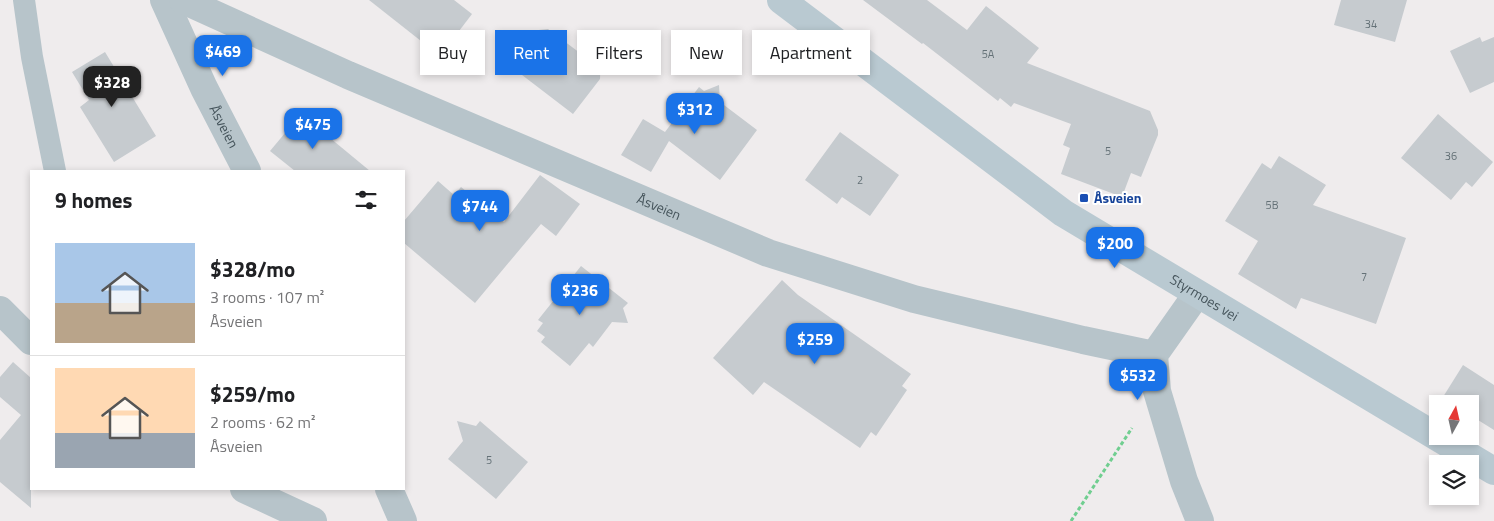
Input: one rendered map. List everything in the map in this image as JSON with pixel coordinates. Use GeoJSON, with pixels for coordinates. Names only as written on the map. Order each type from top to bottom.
{"type":"FeatureCollection","features":[{"type":"Feature","properties":{"kind":"main road","name":"Styrmoes vei"},"geometry":{"type":"LineString","coordinates":[[781,0],[1062,213],[1494,471]]}},
{"type":"Feature","properties":{"kind":"street","name":"Åsveien"},"geometry":{"type":"LineString","coordinates":[[164,0],[204,88],[245,170]]}},
{"type":"Feature","properties":{"kind":"street","name":"Åsveien"},"geometry":{"type":"LineString","coordinates":[[183,0],[348,75],[768,253],[914,299],[1083,340],[1154,355]]}},
{"type":"Feature","properties":{"kind":"street"},"geometry":{"type":"LineString","coordinates":[[1198,294],[1154,355],[1157,391],[1184,481],[1200,521]]}},
{"type":"Feature","properties":{"kind":"street"},"geometry":{"type":"LineString","coordinates":[[0,310],[30,340]]}},
{"type":"Feature","properties":{"kind":"street"},"geometry":{"type":"LineString","coordinates":[[246,490],[313,521]]}},
{"type":"Feature","properties":{"kind":"street"},"geometry":{"type":"LineString","coordinates":[[389,490],[403,521]]}},
{"type":"Feature","properties":{"kind":"lane"},"geometry":{"type":"LineString","coordinates":[[24,0],[32,57],[55,170]]}},
{"type":"Feature","properties":{"kind":"path"},"geometry":{"type":"LineString","coordinates":[[1071,521],[1157,391]]}},
{"type":"Feature","properties":{"kind":"building"},"geometry":{"type":"Polygon","coordinates":[[[369,0],[454,0],[472,14],[460,30],[420,30],[420,40],[369,0]]]}},
{"type":"Feature","properties":{"kind":"building"},"geometry":{"type":"Polygon","coordinates":[[[863,0],[927,0],[967,30],[986,6],[1039,48],[1027,63],[1150,111],[1158,130],[1158,135],[1141,177],[1131,173],[1122,197],[1061,174],[1070,148],[1063,145],[1071,124],[1014,103],[1011,107],[1000,98],[998,101],[923,43],[863,0]]]}},
{"type":"Feature","properties":{"kind":"building"},"geometry":{"type":"Polygon","coordinates":[[[1341,0],[1407,0],[1395,42],[1334,25],[1341,0]]]}},
{"type":"Feature","properties":{"kind":"building"},"geometry":{"type":"Polygon","coordinates":[[[1480,37],[1482,42],[1494,37],[1494,82],[1470,93],[1450,51],[1480,37]]]}},
{"type":"Feature","properties":{"kind":"building"},"geometry":{"type":"Polygon","coordinates":[[[567,43],[577,51],[577,75],[600,75],[600,79],[573,114],[522,75],[567,75],[567,43]]]}},
{"type":"Feature","properties":{"kind":"building"},"geometry":{"type":"Polygon","coordinates":[[[105,52],[156,136],[114,162],[80,107],[89,100],[72,72],[105,52]]]}},
{"type":"Feature","properties":{"kind":"building"},"geometry":{"type":"Polygon","coordinates":[[[719,85],[720,102],[757,130],[720,180],[669,141],[651,172],[621,155],[643,119],[665,132],[699,87],[704,91],[719,85]]]}},
{"type":"Feature","properties":{"kind":"building"},"geometry":{"type":"Polygon","coordinates":[[[301,114],[369,170],[294,170],[270,151],[301,114]]]}},
{"type":"Feature","properties":{"kind":"building"},"geometry":{"type":"Polygon","coordinates":[[[1438,114],[1493,162],[1472,187],[1466,182],[1451,200],[1401,158],[1438,114]]]}},
{"type":"Feature","properties":{"kind":"building"},"geometry":{"type":"Polygon","coordinates":[[[840,132],[899,175],[870,216],[842,197],[837,204],[805,180],[840,132]]]}},
{"type":"Feature","properties":{"kind":"building"},"geometry":{"type":"Polygon","coordinates":[[[1279,156],[1326,185],[1313,205],[1406,238],[1376,324],[1301,298],[1296,309],[1238,274],[1258,241],[1225,221],[1262,163],[1271,169],[1279,156]]]}},
{"type":"Feature","properties":{"kind":"building"},"geometry":{"type":"Polygon","coordinates":[[[540,175],[580,204],[556,236],[541,224],[475,303],[405,244],[405,220],[438,181],[454,195],[461,187],[504,222],[540,175]]]}},
{"type":"Feature","properties":{"kind":"building"},"geometry":{"type":"Polygon","coordinates":[[[581,266],[628,303],[623,308],[628,323],[612,322],[593,347],[589,343],[570,366],[541,342],[545,337],[537,331],[543,323],[538,320],[581,266]]]}},
{"type":"Feature","properties":{"kind":"building"},"geometry":{"type":"Polygon","coordinates":[[[782,280],[798,295],[911,374],[902,386],[907,390],[876,436],[871,432],[860,448],[764,382],[753,395],[713,358],[782,280]]]}},
{"type":"Feature","properties":{"kind":"building"},"geometry":{"type":"Polygon","coordinates":[[[13,362],[30,377],[31,508],[0,482],[0,440],[21,415],[0,397],[0,377],[13,362]]]}},
{"type":"Feature","properties":{"kind":"building"},"geometry":{"type":"Polygon","coordinates":[[[1463,365],[1494,385],[1494,430],[1479,421],[1479,395],[1444,395],[1463,365]]]}},
{"type":"Feature","properties":{"kind":"building"},"geometry":{"type":"Polygon","coordinates":[[[457,421],[476,426],[480,421],[528,462],[496,499],[448,459],[463,441],[457,421]]]}},
{"type":"Feature","properties":{"kind":"place","name":"Åsveien"},"geometry":{"type":"Point","coordinates":[1084,198]}}]}
